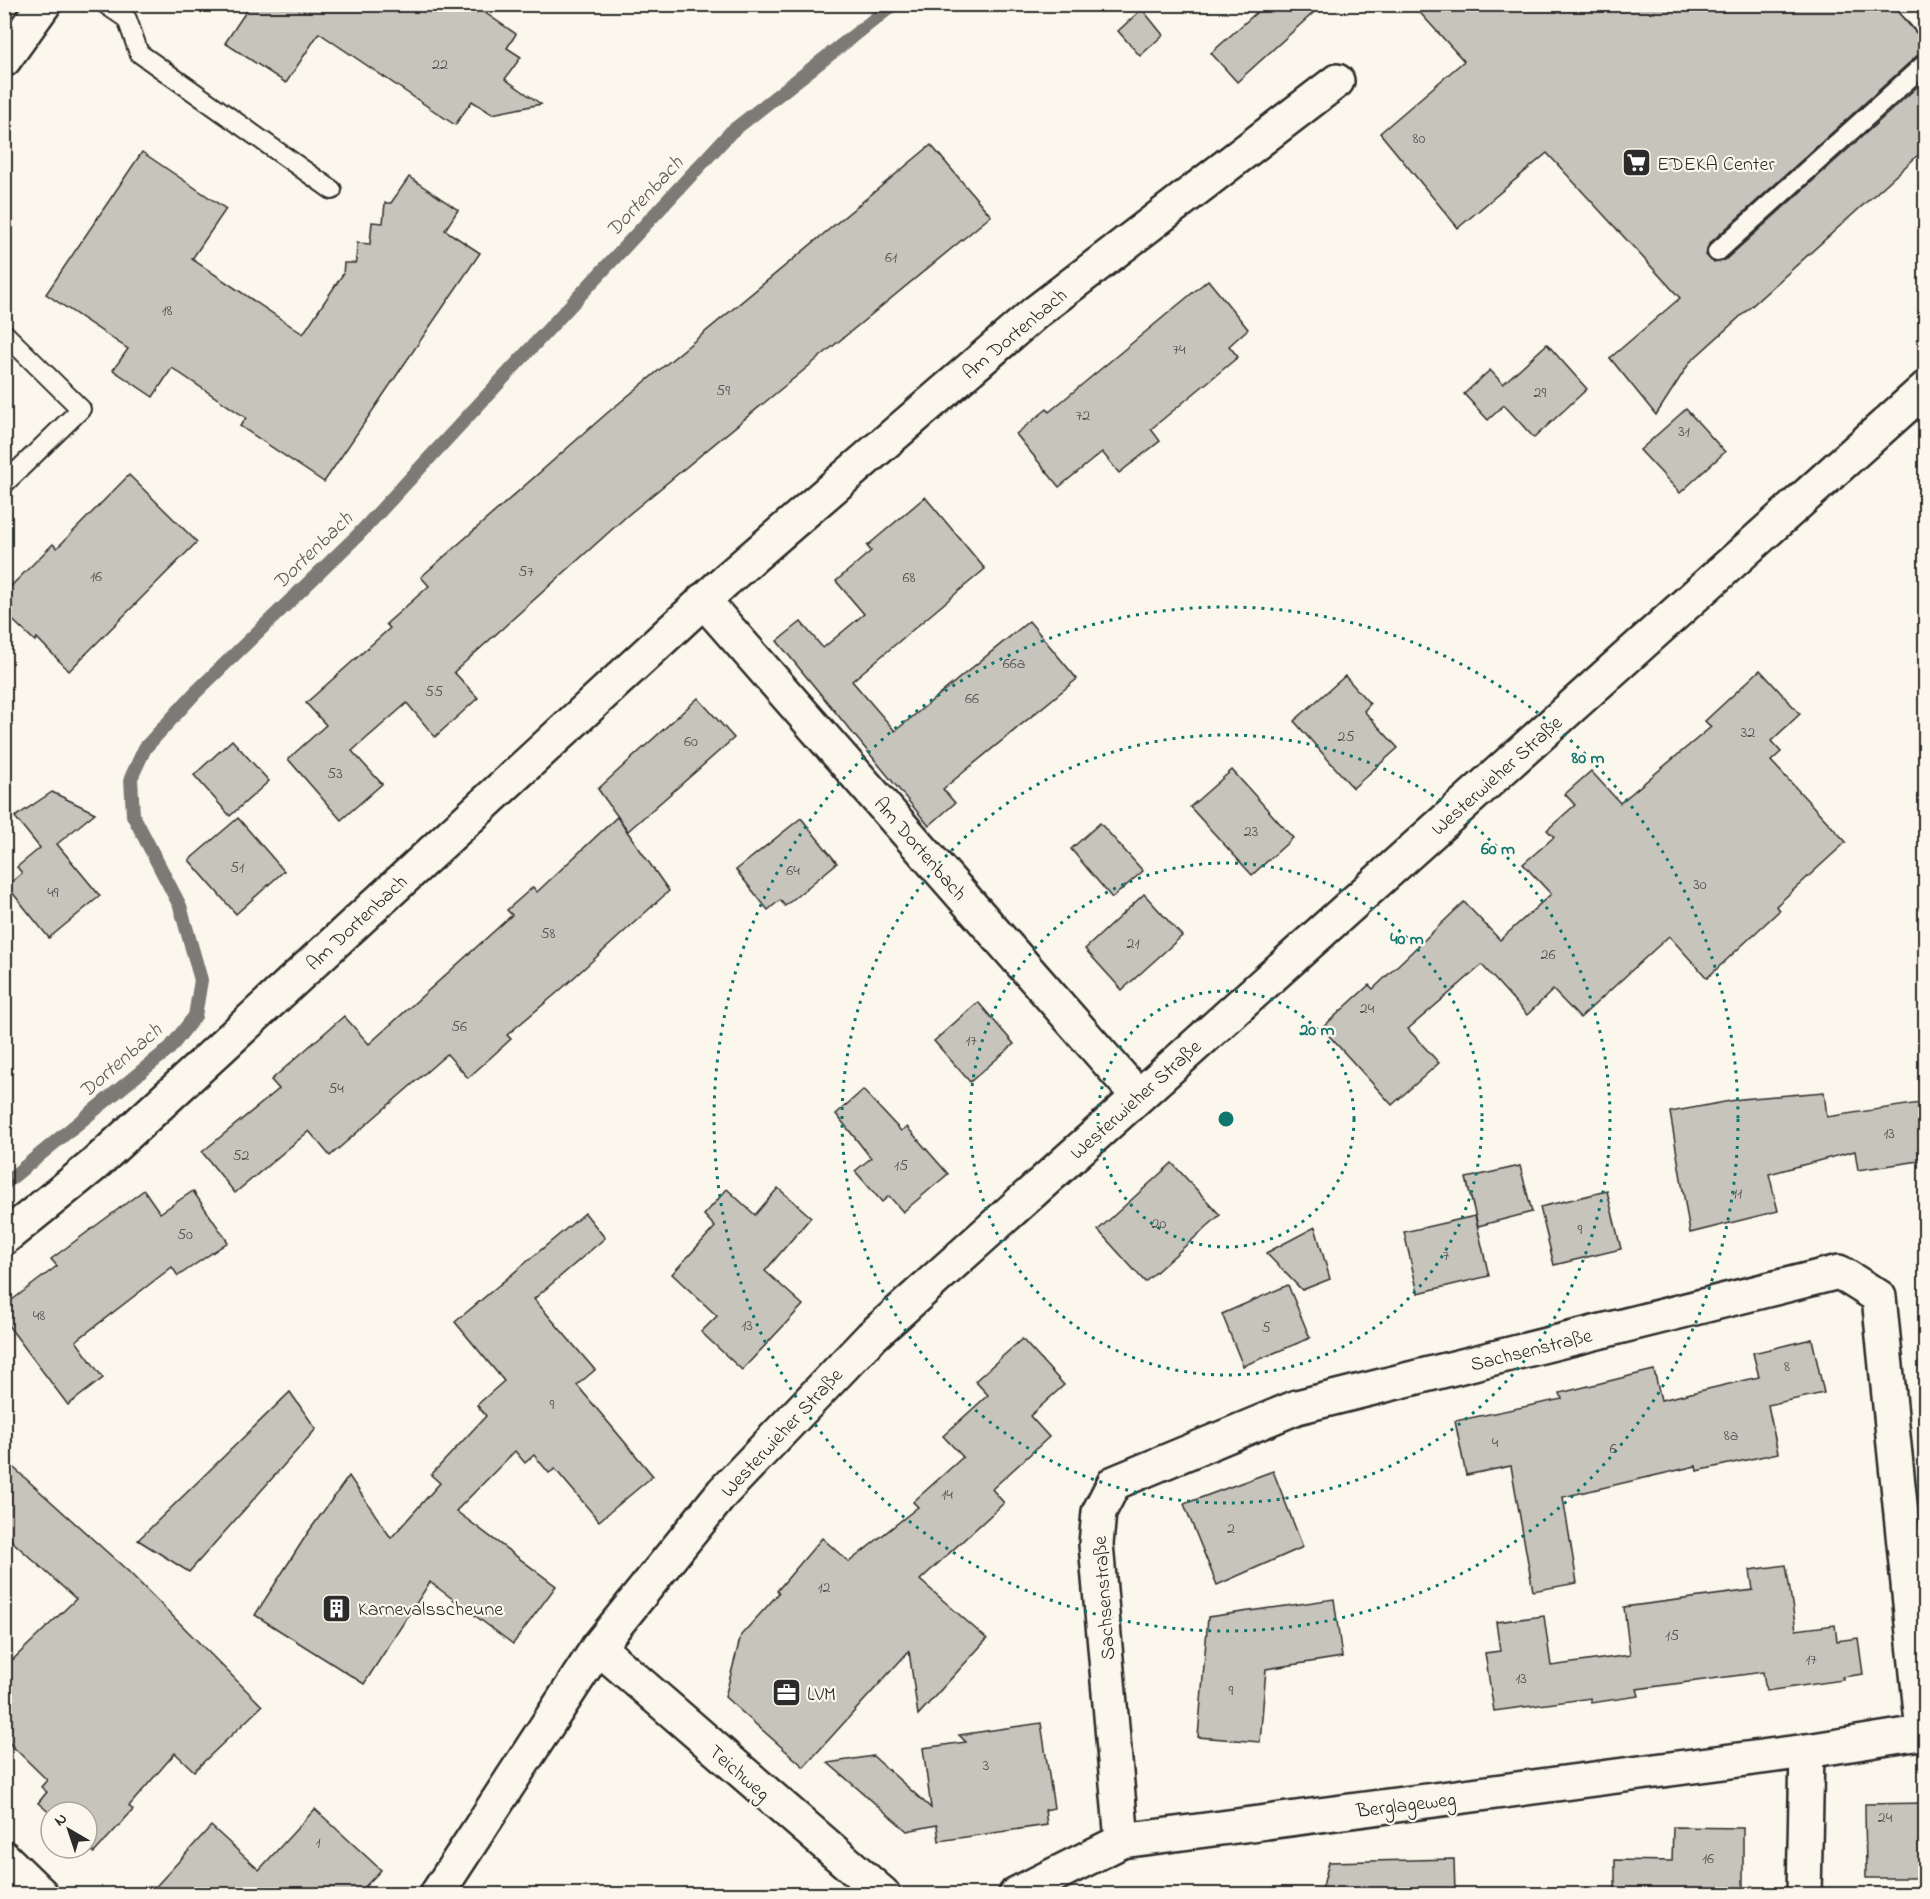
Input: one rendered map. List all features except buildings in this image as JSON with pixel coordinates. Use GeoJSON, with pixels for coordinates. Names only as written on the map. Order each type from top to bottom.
{"type":"FeatureCollection","features":[{"type":"Feature","properties":{"kind":"street"},"geometry":{"type":"LineString","coordinates":[[4,60],[44,4]]}},
{"type":"Feature","properties":{"kind":"street","name":"Am Dortenbach"},"geometry":{"type":"LineString","coordinates":[[4,1238],[94,1165],[703,600],[1036,312],[1337,81]]}},
{"type":"Feature","properties":{"kind":"street","name":"Westerwieher Straße"},"geometry":{"type":"LineString","coordinates":[[437,1894],[598,1647],[723,1492],[871,1337],[1926,388]]}},
{"type":"Feature","properties":{"kind":"street","name":"Am Dortenbach"},"geometry":{"type":"LineString","coordinates":[[703,600],[1138,1096]]}},
{"type":"Feature","properties":{"kind":"street","name":"Sachsenstraße"},"geometry":{"type":"LineString","coordinates":[[1122,1841],[1096,1544],[1099,1512],[1114,1483],[1297,1407],[1839,1272],[1879,1297],[1924,1732]]}},
{"type":"Feature","properties":{"kind":"street","name":"Teichweg"},"geometry":{"type":"LineString","coordinates":[[598,1647],[883,1894]]}},
{"type":"Feature","properties":{"kind":"street","name":"Berglageweg"},"geometry":{"type":"LineString","coordinates":[[1016,1894],[1122,1841],[1808,1751],[1924,1732]]}},
{"type":"Feature","properties":{"kind":"street"},"geometry":{"type":"LineString","coordinates":[[1804,1894],[1808,1751]]}},
{"type":"Feature","properties":{"kind":"street"},"geometry":{"type":"LineString","coordinates":[[4,1858],[41,1894]]}},
{"type":"Feature","properties":{"kind":"lane"},"geometry":{"type":"LineString","coordinates":[[105,4],[127,20],[139,53],[332,190]]}},
{"type":"Feature","properties":{"kind":"lane"},"geometry":{"type":"LineString","coordinates":[[1905,4],[1926,28]]}},
{"type":"Feature","properties":{"kind":"lane"},"geometry":{"type":"LineString","coordinates":[[1718,252],[1926,63]]}},
{"type":"Feature","properties":{"kind":"lane"},"geometry":{"type":"LineString","coordinates":[[4,333],[81,409],[4,484]]}},
{"type":"Feature","properties":{"kind":"waterway","name":"Dortenbach"},"geometry":{"type":"LineString","coordinates":[[4,1184],[170,1048],[195,1016],[201,980],[180,906],[133,815],[131,778],[145,748],[194,694],[358,535],[731,132],[894,4]]}},
{"type":"Feature","properties":{"kind":"place","name":"EDEKA Center"},"geometry":{"type":"Point","coordinates":[1636,163]}},
{"type":"Feature","properties":{"kind":"place","name":"Karnevalsscheune"},"geometry":{"type":"Point","coordinates":[337,1608]}},
{"type":"Feature","properties":{"kind":"place","name":"LVM"},"geometry":{"type":"Point","coordinates":[786,1693]}}]}
